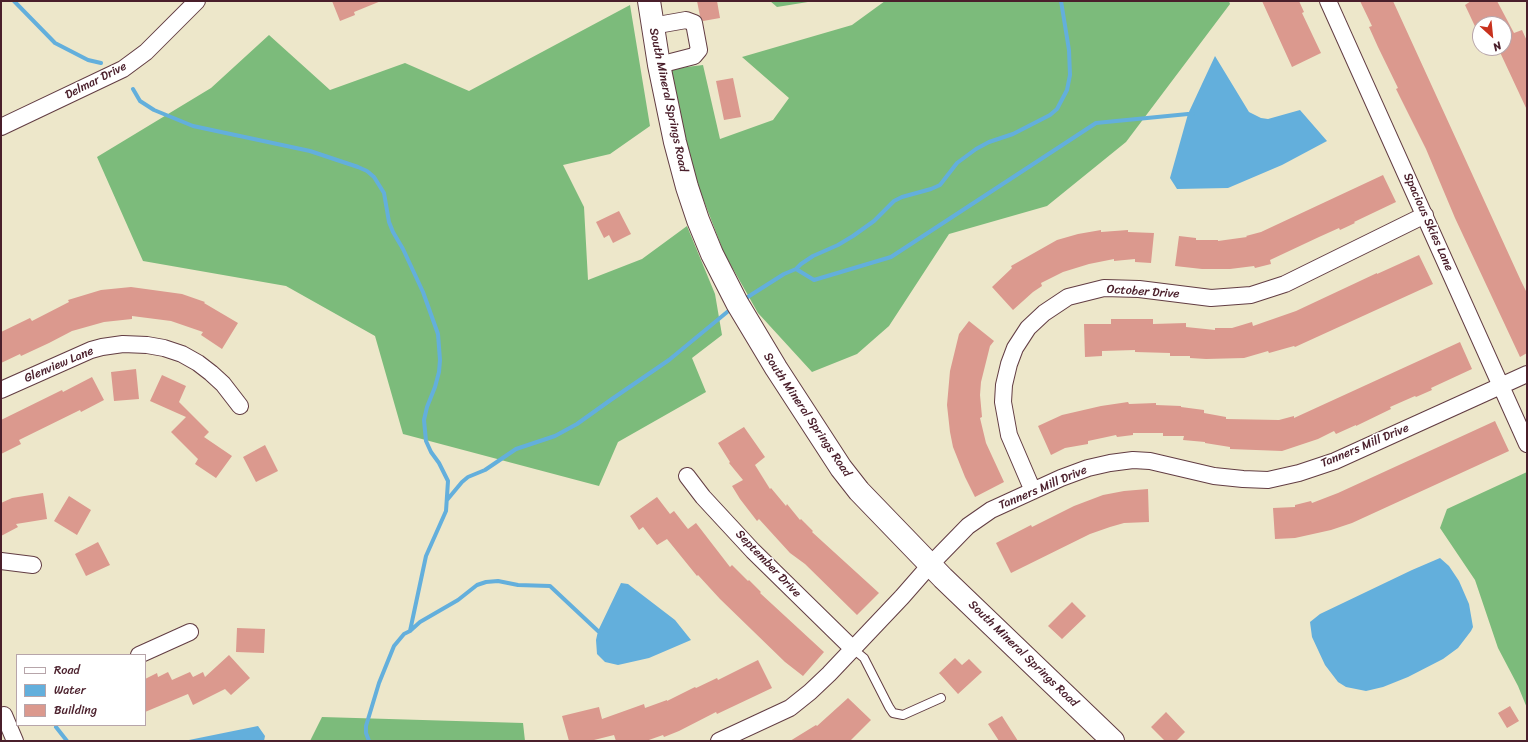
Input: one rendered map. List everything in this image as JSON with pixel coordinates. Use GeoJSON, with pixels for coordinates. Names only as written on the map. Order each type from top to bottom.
{"type":"FeatureCollection","features":[{"type":"Feature","properties":{"kind":"street","name":"Delmar Drive"},"geometry":{"type":"LineString","coordinates":[[3,122],[123,69],[146,52],[197,1]]}},
{"type":"Feature","properties":{"kind":"street","name":"South Mineral Springs Road"},"geometry":{"type":"LineString","coordinates":[[649,1],[659,65],[675,142],[687,187],[703,233],[737,303],[776,368],[841,468],[864,496],[930,565],[1113,741]]}},
{"type":"Feature","properties":{"kind":"street","name":"Spacious Skies Lane"},"geometry":{"type":"LineString","coordinates":[[1328,1],[1527,444]]}},
{"type":"Feature","properties":{"kind":"street"},"geometry":{"type":"LineString","coordinates":[[652,26],[686,20],[694,23],[699,50],[694,56],[659,65]]}},
{"type":"Feature","properties":{"kind":"street","name":"October Drive"},"geometry":{"type":"LineString","coordinates":[[1033,491],[1009,435],[1003,402],[1009,364],[1015,348],[1028,328],[1044,313],[1068,297],[1104,288],[1139,289],[1211,298],[1251,295],[1285,284],[1425,216]]}},
{"type":"Feature","properties":{"kind":"street","name":"Glenview Lane"},"geometry":{"type":"LineString","coordinates":[[1,390],[91,350],[123,344],[147,345],[176,352],[198,363],[223,384],[240,406]]}},
{"type":"Feature","properties":{"kind":"street","name":"Tanners Mill Drive"},"geometry":{"type":"LineString","coordinates":[[719,741],[790,708],[829,674],[968,526],[991,510],[1088,468],[1133,460],[1150,461],[1214,476],[1243,480],[1268,480],[1299,474],[1335,461],[1527,374]]}},
{"type":"Feature","properties":{"kind":"street","name":"September Drive"},"geometry":{"type":"LineString","coordinates":[[687,476],[753,551],[853,649]]}},
{"type":"Feature","properties":{"kind":"street"},"geometry":{"type":"LineString","coordinates":[[1,561],[33,565]]}},
{"type":"Feature","properties":{"kind":"street"},"geometry":{"type":"LineString","coordinates":[[141,654],[190,632]]}},
{"type":"Feature","properties":{"kind":"street"},"geometry":{"type":"LineString","coordinates":[[7,713],[15,741]]}},
{"type":"Feature","properties":{"kind":"lane"},"geometry":{"type":"LineString","coordinates":[[853,649],[864,658],[889,707],[894,713],[902,715],[941,698]]}},
{"type":"Feature","properties":{"kind":"green space"},"geometry":{"type":"Polygon","coordinates":[[[770,1],[814,1],[777,7],[770,1]]]}},
{"type":"Feature","properties":{"kind":"green space"},"geometry":{"type":"Polygon","coordinates":[[[885,1],[1229,1],[1230,4],[1126,142],[1047,206],[949,234],[889,326],[857,354],[812,372],[758,313],[724,253],[699,188],[676,103],[670,69],[703,65],[720,139],[773,120],[789,98],[742,57],[852,25],[885,1]]]}},
{"type":"Feature","properties":{"kind":"green space"},"geometry":{"type":"Polygon","coordinates":[[[630,5],[650,126],[610,154],[563,165],[584,207],[588,280],[642,259],[687,226],[715,294],[722,335],[692,358],[706,392],[618,442],[599,486],[403,434],[375,336],[286,286],[143,261],[97,157],[211,88],[269,35],[330,90],[405,63],[469,91],[630,5]]]}},
{"type":"Feature","properties":{"kind":"green space"},"geometry":{"type":"Polygon","coordinates":[[[1527,472],[1527,708],[1518,686],[1498,648],[1475,580],[1440,528],[1447,509],[1527,472]]]}},
{"type":"Feature","properties":{"kind":"green space"},"geometry":{"type":"Polygon","coordinates":[[[322,717],[523,723],[525,741],[310,741],[322,717]]]}},
{"type":"Feature","properties":{"kind":"water"},"geometry":{"type":"Polygon","coordinates":[[[1215,56],[1249,112],[1261,118],[1268,119],[1300,110],[1327,141],[1282,165],[1228,188],[1177,189],[1170,178],[1188,114],[1215,56]]]}},
{"type":"Feature","properties":{"kind":"water"},"geometry":{"type":"Polygon","coordinates":[[[1440,558],[1449,566],[1459,581],[1469,604],[1473,627],[1458,648],[1443,659],[1408,677],[1383,687],[1366,691],[1346,687],[1338,682],[1325,665],[1312,637],[1310,622],[1320,614],[1440,558]]]}},
{"type":"Feature","properties":{"kind":"water"},"geometry":{"type":"Polygon","coordinates":[[[621,583],[628,584],[675,620],[691,640],[649,658],[618,665],[605,662],[597,654],[596,640],[598,631],[621,583]]]}},
{"type":"Feature","properties":{"kind":"water"},"geometry":{"type":"Polygon","coordinates":[[[258,726],[265,736],[264,741],[184,741],[258,726]]]}},
{"type":"Feature","properties":{"kind":"building"},"geometry":{"type":"Polygon","coordinates":[[[332,1],[381,1],[354,12],[355,15],[340,21],[332,1]]]}},
{"type":"Feature","properties":{"kind":"building"},"geometry":{"type":"Polygon","coordinates":[[[697,1],[717,1],[720,18],[703,21],[700,16],[697,1]]]}},
{"type":"Feature","properties":{"kind":"building"},"geometry":{"type":"Polygon","coordinates":[[[1262,1],[1299,1],[1304,12],[1302,13],[1321,53],[1292,67],[1262,1]]]}},
{"type":"Feature","properties":{"kind":"building"},"geometry":{"type":"Polygon","coordinates":[[[1360,1],[1393,1],[1527,293],[1527,353],[1520,357],[1455,218],[1426,149],[1396,89],[1398,88],[1369,27],[1372,26],[1360,1]]]}},
{"type":"Feature","properties":{"kind":"building"},"geometry":{"type":"Polygon","coordinates":[[[1471,1],[1497,1],[1505,16],[1472,16],[1472,20],[1465,5],[1471,1]]]}},
{"type":"Feature","properties":{"kind":"building"},"geometry":{"type":"Polygon","coordinates":[[[1512,29],[1514,33],[1522,30],[1527,41],[1527,110],[1502,56],[1512,56],[1512,29]]]}},
{"type":"Feature","properties":{"kind":"building"},"geometry":{"type":"Polygon","coordinates":[[[733,78],[741,117],[724,120],[716,81],[733,78]]]}},
{"type":"Feature","properties":{"kind":"building"},"geometry":{"type":"Polygon","coordinates":[[[1383,175],[1396,202],[1340,230],[1339,228],[1270,260],[1271,264],[1255,268],[1254,266],[1230,269],[1202,269],[1175,266],[1179,236],[1196,238],[1196,240],[1218,241],[1247,237],[1246,236],[1261,232],[1383,175]]]}},
{"type":"Feature","properties":{"kind":"building"},"geometry":{"type":"Polygon","coordinates":[[[619,211],[631,234],[613,243],[609,235],[604,238],[596,222],[619,211]]]}},
{"type":"Feature","properties":{"kind":"building"},"geometry":{"type":"Polygon","coordinates":[[[1101,230],[1101,232],[1128,230],[1128,232],[1154,233],[1151,263],[1135,262],[1135,259],[1114,261],[1114,259],[1089,264],[1063,272],[1041,283],[1042,286],[1013,310],[992,287],[1012,268],[1011,266],[1057,240],[1101,230]]]}},
{"type":"Feature","properties":{"kind":"building"},"geometry":{"type":"Polygon","coordinates":[[[1419,255],[1433,284],[1295,347],[1269,353],[1268,351],[1244,358],[1190,358],[1190,356],[1170,356],[1170,353],[1135,352],[1135,350],[1102,351],[1102,356],[1085,357],[1084,324],[1111,324],[1111,319],[1153,319],[1153,324],[1186,323],[1186,327],[1215,330],[1215,328],[1232,328],[1252,322],[1253,326],[1296,311],[1419,255]]]}},
{"type":"Feature","properties":{"kind":"building"},"geometry":{"type":"Polygon","coordinates":[[[131,287],[182,294],[205,302],[204,303],[238,323],[222,349],[201,335],[203,332],[171,321],[132,316],[132,319],[104,322],[72,331],[21,356],[20,354],[1,363],[1,332],[30,318],[32,321],[69,302],[68,300],[101,290],[131,287]]]}},
{"type":"Feature","properties":{"kind":"building"},"geometry":{"type":"Polygon","coordinates":[[[969,321],[994,341],[990,346],[981,382],[980,395],[982,417],[980,418],[986,443],[1004,482],[975,497],[953,447],[947,405],[950,371],[959,334],[969,321]]]}},
{"type":"Feature","properties":{"kind":"building"},"geometry":{"type":"Polygon","coordinates":[[[1460,342],[1472,369],[1431,388],[1432,390],[1390,407],[1391,409],[1356,426],[1336,434],[1334,431],[1318,439],[1282,451],[1230,449],[1230,447],[1205,442],[1183,440],[1184,436],[1163,436],[1163,433],[1133,433],[1133,435],[1117,437],[1116,435],[1088,441],[1088,444],[1065,448],[1051,455],[1038,426],[1062,415],[1101,406],[1128,402],[1129,404],[1156,403],[1156,405],[1181,406],[1204,410],[1204,413],[1226,417],[1226,419],[1279,420],[1294,416],[1294,418],[1460,342]]]}},
{"type":"Feature","properties":{"kind":"building"},"geometry":{"type":"Polygon","coordinates":[[[136,369],[139,399],[114,401],[111,372],[136,369]]]}},
{"type":"Feature","properties":{"kind":"building"},"geometry":{"type":"Polygon","coordinates":[[[162,375],[186,386],[179,402],[209,432],[204,437],[232,456],[216,478],[195,464],[198,459],[171,432],[186,417],[150,401],[162,375]]]}},
{"type":"Feature","properties":{"kind":"building"},"geometry":{"type":"Polygon","coordinates":[[[92,377],[104,400],[19,440],[21,444],[1,454],[1,420],[92,377]]]}},
{"type":"Feature","properties":{"kind":"building"},"geometry":{"type":"Polygon","coordinates":[[[1495,421],[1509,451],[1352,523],[1331,530],[1295,538],[1275,539],[1273,508],[1295,507],[1295,505],[1311,501],[1312,503],[1338,493],[1495,421]]]}},
{"type":"Feature","properties":{"kind":"building"},"geometry":{"type":"Polygon","coordinates":[[[744,427],[765,457],[755,465],[770,489],[771,488],[786,506],[787,504],[800,520],[801,519],[813,531],[812,532],[879,593],[857,615],[805,564],[790,553],[759,519],[757,521],[732,486],[743,480],[729,463],[730,462],[718,443],[744,427]]]}},
{"type":"Feature","properties":{"kind":"building"},"geometry":{"type":"Polygon","coordinates":[[[265,445],[278,471],[256,482],[243,457],[265,445]]]}},
{"type":"Feature","properties":{"kind":"building"},"geometry":{"type":"Polygon","coordinates":[[[1148,489],[1149,522],[1124,523],[1090,534],[1011,573],[996,543],[1031,525],[1032,527],[1074,506],[1103,495],[1148,489]]]}},
{"type":"Feature","properties":{"kind":"building"},"geometry":{"type":"Polygon","coordinates":[[[43,493],[47,519],[16,524],[18,527],[1,536],[1,503],[12,498],[43,493]]]}},
{"type":"Feature","properties":{"kind":"building"},"geometry":{"type":"Polygon","coordinates":[[[69,496],[91,510],[77,535],[54,521],[69,496]]]}},
{"type":"Feature","properties":{"kind":"building"},"geometry":{"type":"Polygon","coordinates":[[[657,497],[670,514],[674,511],[688,529],[696,523],[730,567],[732,565],[748,581],[749,580],[761,592],[760,593],[824,652],[803,676],[785,662],[720,599],[698,575],[697,576],[667,539],[657,545],[643,527],[639,530],[630,516],[657,497]]]}},
{"type":"Feature","properties":{"kind":"building"},"geometry":{"type":"Polygon","coordinates":[[[98,542],[110,565],[86,576],[75,554],[98,542]]]}},
{"type":"Feature","properties":{"kind":"building"},"geometry":{"type":"Polygon","coordinates":[[[1072,602],[1086,616],[1062,639],[1048,626],[1072,602]]]}},
{"type":"Feature","properties":{"kind":"building"},"geometry":{"type":"Polygon","coordinates":[[[237,628],[265,629],[264,653],[236,652],[237,628]]]}},
{"type":"Feature","properties":{"kind":"building"},"geometry":{"type":"Polygon","coordinates":[[[229,655],[250,678],[231,695],[225,689],[193,705],[188,694],[146,712],[146,678],[157,673],[158,677],[168,672],[172,680],[190,672],[193,677],[203,672],[205,677],[229,655]]]}},
{"type":"Feature","properties":{"kind":"building"},"geometry":{"type":"Polygon","coordinates":[[[955,658],[962,665],[969,659],[982,672],[958,694],[939,673],[955,658]]]}},
{"type":"Feature","properties":{"kind":"building"},"geometry":{"type":"Polygon","coordinates":[[[758,660],[772,688],[717,714],[716,712],[679,731],[664,737],[663,735],[646,741],[616,741],[614,735],[590,741],[569,741],[562,716],[599,707],[602,719],[644,704],[645,708],[667,701],[717,678],[718,680],[758,660]]]}},
{"type":"Feature","properties":{"kind":"building"},"geometry":{"type":"Polygon","coordinates":[[[848,698],[871,720],[850,741],[790,741],[816,725],[817,726],[848,698]]]}},
{"type":"Feature","properties":{"kind":"building"},"geometry":{"type":"Polygon","coordinates":[[[1510,706],[1519,721],[1507,728],[1498,713],[1510,706]]]}},
{"type":"Feature","properties":{"kind":"building"},"geometry":{"type":"Polygon","coordinates":[[[1166,712],[1185,732],[1176,741],[1165,741],[1151,727],[1166,712]]]}},
{"type":"Feature","properties":{"kind":"building"},"geometry":{"type":"Polygon","coordinates":[[[1002,716],[1018,741],[999,741],[988,724],[1002,716]]]}},
{"type":"Feature","properties":{"kind":"waterway"},"geometry":{"type":"LineString","coordinates":[[14,1],[55,43],[88,60],[101,63]]}},
{"type":"Feature","properties":{"kind":"waterway"},"geometry":{"type":"LineString","coordinates":[[743,300],[784,274],[796,269],[813,256],[838,245],[853,236],[874,221],[894,201],[940,185],[957,163],[976,149],[989,142],[1013,134],[1050,115],[1057,109],[1067,90],[1070,75],[1069,50],[1061,1]]}},
{"type":"Feature","properties":{"kind":"waterway"},"geometry":{"type":"LineString","coordinates":[[133,89],[140,101],[154,110],[193,126],[310,151],[358,167],[367,171],[374,177],[384,193],[389,222],[423,292],[438,334],[440,360],[439,372],[424,420],[426,441],[448,481],[446,511],[426,556],[410,631]]}},
{"type":"Feature","properties":{"kind":"waterway"},"geometry":{"type":"LineString","coordinates":[[796,269],[814,280],[891,257],[1096,123],[1193,114]]}},
{"type":"Feature","properties":{"kind":"waterway"},"geometry":{"type":"LineString","coordinates":[[447,500],[468,477],[485,470],[516,449],[555,436],[577,424],[669,360],[732,308]]}},
{"type":"Feature","properties":{"kind":"waterway"},"geometry":{"type":"LineString","coordinates":[[369,741],[366,733],[366,726],[379,683],[394,646],[404,634],[420,622],[458,600],[477,585],[486,582],[498,581],[518,585],[550,586],[598,631]]}},
{"type":"Feature","properties":{"kind":"waterway"},"geometry":{"type":"LineString","coordinates":[[56,727],[67,741]]}}]}
